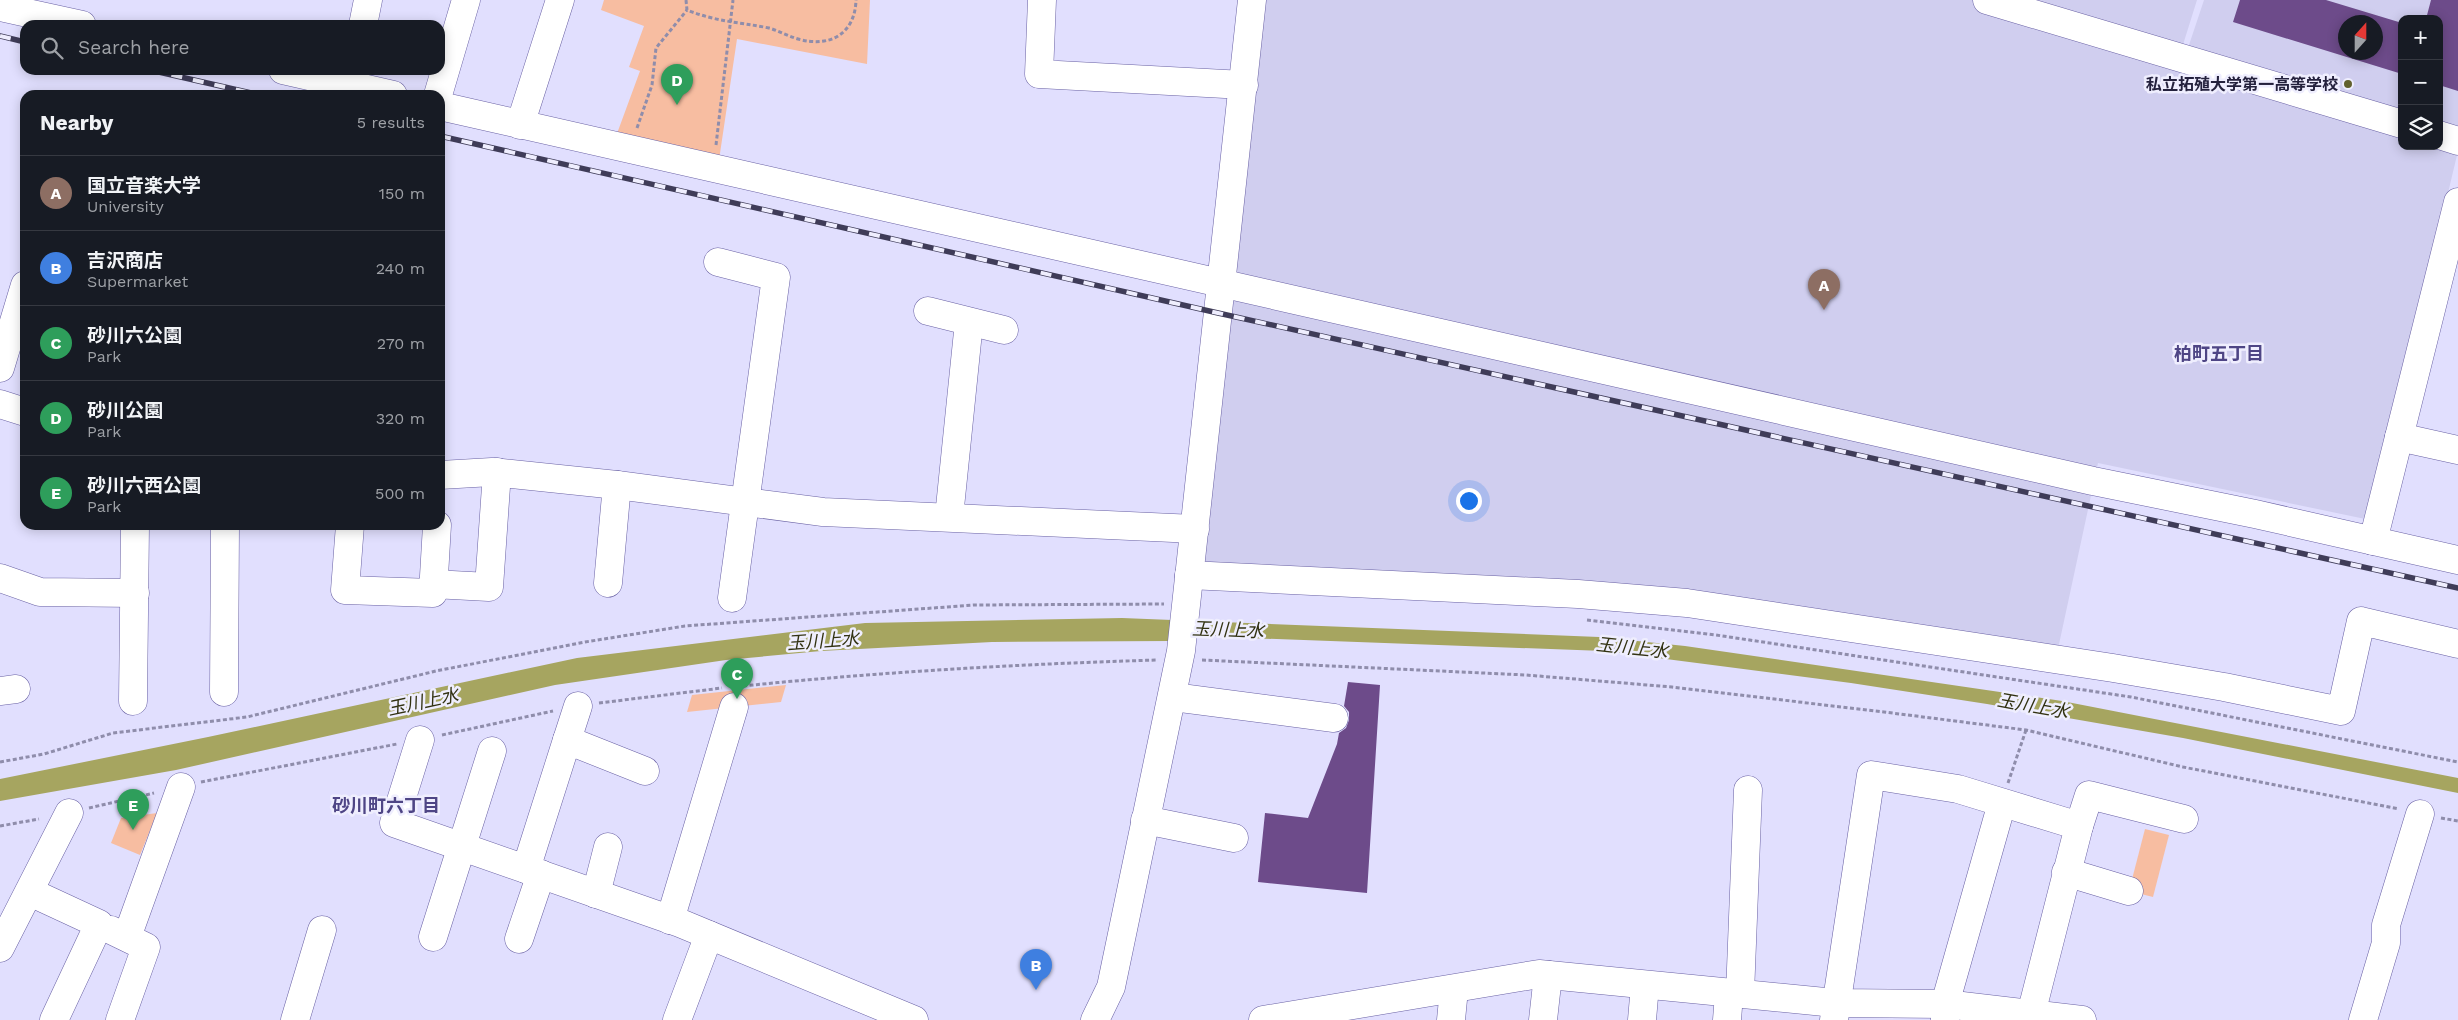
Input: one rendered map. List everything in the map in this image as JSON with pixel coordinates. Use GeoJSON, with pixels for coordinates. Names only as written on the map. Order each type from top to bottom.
{"type":"FeatureCollection","features":[{"type":"Feature","properties":{"kind":"street"},"geometry":{"type":"LineString","coordinates":[[364,20],[368,0]]}},
{"type":"Feature","properties":{"kind":"street"},"geometry":{"type":"LineString","coordinates":[[445,71],[466,0]]}},
{"type":"Feature","properties":{"kind":"street"},"geometry":{"type":"LineString","coordinates":[[520,125],[560,0]]}},
{"type":"Feature","properties":{"kind":"street"},"geometry":{"type":"LineString","coordinates":[[1042,0],[1039,74],[1244,86]]}},
{"type":"Feature","properties":{"kind":"street"},"geometry":{"type":"LineString","coordinates":[[1096,1020],[1112,987],[1181,651],[1252,0]]}},
{"type":"Feature","properties":{"kind":"street"},"geometry":{"type":"LineString","coordinates":[[1986,0],[2398,123]]}},
{"type":"Feature","properties":{"kind":"street"},"geometry":{"type":"LineString","coordinates":[[0,7],[59,20]]}},
{"type":"Feature","properties":{"kind":"street"},"geometry":{"type":"LineString","coordinates":[[327,75],[353,78],[381,90]]}},
{"type":"Feature","properties":{"kind":"street"},"geometry":{"type":"LineString","coordinates":[[439,90],[444,75]]}},
{"type":"Feature","properties":{"kind":"street"},"geometry":{"type":"LineString","coordinates":[[445,107],[2093,481],[2458,560]]}},
{"type":"Feature","properties":{"kind":"street"},"geometry":{"type":"LineString","coordinates":[[2443,136],[2458,141]]}},
{"type":"Feature","properties":{"kind":"street"},"geometry":{"type":"LineString","coordinates":[[2373,541],[2458,202]]}},
{"type":"Feature","properties":{"kind":"street"},"geometry":{"type":"LineString","coordinates":[[718,262],[776,277],[732,598]]}},
{"type":"Feature","properties":{"kind":"street"},"geometry":{"type":"LineString","coordinates":[[0,368],[20,301]]}},
{"type":"Feature","properties":{"kind":"street"},"geometry":{"type":"LineString","coordinates":[[928,311],[1004,330]]}},
{"type":"Feature","properties":{"kind":"street"},"geometry":{"type":"LineString","coordinates":[[949,517],[969,322]]}},
{"type":"Feature","properties":{"kind":"street"},"geometry":{"type":"LineString","coordinates":[[0,404],[20,410]]}},
{"type":"Feature","properties":{"kind":"street"},"geometry":{"type":"LineString","coordinates":[[2399,437],[2458,450]]}},
{"type":"Feature","properties":{"kind":"street"},"geometry":{"type":"LineString","coordinates":[[445,475],[498,472],[617,485],[823,512],[1195,530]]}},
{"type":"Feature","properties":{"kind":"street"},"geometry":{"type":"LineString","coordinates":[[433,584],[489,587],[498,472]]}},
{"type":"Feature","properties":{"kind":"street"},"geometry":{"type":"LineString","coordinates":[[608,583],[617,485]]}},
{"type":"Feature","properties":{"kind":"street"},"geometry":{"type":"LineString","coordinates":[[133,701],[135,530]]}},
{"type":"Feature","properties":{"kind":"street"},"geometry":{"type":"LineString","coordinates":[[224,692],[225,530]]}},
{"type":"Feature","properties":{"kind":"street"},"geometry":{"type":"LineString","coordinates":[[350,530],[345,590],[433,593],[437,530]]}},
{"type":"Feature","properties":{"kind":"street"},"geometry":{"type":"LineString","coordinates":[[1190,575],[1578,594],[1687,603],[2224,687],[2341,711],[2361,621],[2458,644]]}},
{"type":"Feature","properties":{"kind":"street"},"geometry":{"type":"LineString","coordinates":[[0,578],[40,592],[134,593]]}},
{"type":"Feature","properties":{"kind":"street"},"geometry":{"type":"LineString","coordinates":[[1173,697],[1334,718]]}},
{"type":"Feature","properties":{"kind":"street"},"geometry":{"type":"LineString","coordinates":[[519,939],[567,740],[578,706]]}},
{"type":"Feature","properties":{"kind":"street"},"geometry":{"type":"LineString","coordinates":[[670,920],[734,707]]}},
{"type":"Feature","properties":{"kind":"street"},"geometry":{"type":"LineString","coordinates":[[420,740],[394,822],[670,920],[914,1020]]}},
{"type":"Feature","properties":{"kind":"street"},"geometry":{"type":"LineString","coordinates":[[567,740],[646,771]]}},
{"type":"Feature","properties":{"kind":"street"},"geometry":{"type":"LineString","coordinates":[[434,937],[492,751]]}},
{"type":"Feature","properties":{"kind":"street"},"geometry":{"type":"LineString","coordinates":[[1834,1012],[1871,775],[1958,789],[2078,826]]}},
{"type":"Feature","properties":{"kind":"street"},"geometry":{"type":"LineString","coordinates":[[127,937],[193,784]]}},
{"type":"Feature","properties":{"kind":"street"},"geometry":{"type":"LineString","coordinates":[[1732,1003],[1748,790]]}},
{"type":"Feature","properties":{"kind":"street"},"geometry":{"type":"LineString","coordinates":[[2031,1014],[2078,826],[2089,795],[2184,819]]}},
{"type":"Feature","properties":{"kind":"street"},"geometry":{"type":"LineString","coordinates":[[1945,1012],[2002,803]]}},
{"type":"Feature","properties":{"kind":"street"},"geometry":{"type":"LineString","coordinates":[[0,948],[69,813]]}},
{"type":"Feature","properties":{"kind":"street"},"geometry":{"type":"LineString","coordinates":[[2363,1020],[2386,943],[2386,925],[2420,814]]}},
{"type":"Feature","properties":{"kind":"street"},"geometry":{"type":"LineString","coordinates":[[1146,820],[1234,838]]}},
{"type":"Feature","properties":{"kind":"street"},"geometry":{"type":"LineString","coordinates":[[596,894],[608,847]]}},
{"type":"Feature","properties":{"kind":"street"},"geometry":{"type":"LineString","coordinates":[[2066,872],[2129,891]]}},
{"type":"Feature","properties":{"kind":"street"},"geometry":{"type":"LineString","coordinates":[[30,892],[146,947],[120,1020]]}},
{"type":"Feature","properties":{"kind":"street"},"geometry":{"type":"LineString","coordinates":[[54,1020],[100,924]]}},
{"type":"Feature","properties":{"kind":"street"},"geometry":{"type":"LineString","coordinates":[[295,1020],[322,930]]}},
{"type":"Feature","properties":{"kind":"street"},"geometry":{"type":"LineString","coordinates":[[677,1020],[709,935]]}},
{"type":"Feature","properties":{"kind":"street"},"geometry":{"type":"LineString","coordinates":[[1263,1020],[1312,1016],[1539,974],[1645,985],[1732,1003],[1834,1012],[2031,1014],[2082,1020]]}},
{"type":"Feature","properties":{"kind":"street"},"geometry":{"type":"LineString","coordinates":[[1543,1020],[1548,975]]}},
{"type":"Feature","properties":{"kind":"street"},"geometry":{"type":"LineString","coordinates":[[1642,1020],[1645,985]]}},
{"type":"Feature","properties":{"kind":"street"},"geometry":{"type":"LineString","coordinates":[[1451,1020],[1454,989]]}},
{"type":"Feature","properties":{"kind":"path"},"geometry":{"type":"LineString","coordinates":[[632,150],[639,118],[652,85],[656,48],[687,10],[686,0]]}},
{"type":"Feature","properties":{"kind":"path"},"geometry":{"type":"LineString","coordinates":[[713,168],[733,0]]}},
{"type":"Feature","properties":{"kind":"path"},"geometry":{"type":"LineString","coordinates":[[687,10],[710,19],[771,29],[799,39],[821,42],[840,36],[850,25],[855,14],[856,0]]}},
{"type":"Feature","properties":{"kind":"path"},"geometry":{"type":"LineString","coordinates":[[0,762],[44,754],[113,734],[247,717],[436,671],[585,642],[685,626],[974,605],[1116,603],[1185,609]]}},
{"type":"Feature","properties":{"kind":"path"},"geometry":{"type":"LineString","coordinates":[[1582,619],[1716,635],[2130,697],[2458,762]]}},
{"type":"Feature","properties":{"kind":"path"},"geometry":{"type":"LineString","coordinates":[[2002,803],[2026,730]]}},
{"type":"Feature","properties":{"kind":"path"},"geometry":{"type":"LineString","coordinates":[[0,826],[69,813],[193,784]]}},
{"type":"Feature","properties":{"kind":"shaded area"},"geometry":{"type":"Polygon","coordinates":[[[604,0],[870,0],[867,64],[737,39],[719,160],[615,139],[640,71],[629,67],[644,26],[601,10],[604,0]]]}},
{"type":"Feature","properties":{"kind":"shaded area"},"geometry":{"type":"Polygon","coordinates":[[[1260,0],[2197,0],[2176,67],[2398,133],[2398,150],[2443,150],[2443,147],[2458,151],[2370,520],[2098,463],[2058,649],[1200,574],[1260,0]]]}},
{"type":"Feature","properties":{"kind":"shaded area","name":"私立拓殖大学第一高等学校"},"geometry":{"type":"Polygon","coordinates":[[[2204,0],[2458,0],[2458,129],[2443,125],[2443,15],[2398,15],[2398,113],[2186,54],[2204,0]]]}},
{"type":"Feature","properties":{"kind":"shaded area"},"geometry":{"type":"Polygon","coordinates":[[[786,685],[781,702],[687,712],[692,695],[786,685]]]}},
{"type":"Feature","properties":{"kind":"shaded area"},"geometry":{"type":"Polygon","coordinates":[[[157,813],[140,855],[111,843],[121,818],[157,813]]]}},
{"type":"Feature","properties":{"kind":"shaded area"},"geometry":{"type":"Polygon","coordinates":[[[2145,829],[2169,835],[2153,897],[2129,891],[2145,829]]]}},
{"type":"Feature","properties":{"kind":"water","name":"玉川上水"},"geometry":{"type":"Polygon","coordinates":[[[1122,618],[1599,637],[1685,646],[2062,701],[2458,778],[2458,793],[2183,738],[1987,704],[1851,683],[1604,651],[1199,635],[1171,641],[992,642],[821,651],[726,660],[555,685],[176,770],[0,801],[0,779],[208,737],[577,658],[865,623],[1122,618]]]}},
{"type":"Feature","properties":{"kind":"building"},"geometry":{"type":"Polygon","coordinates":[[[2240,0],[2326,0],[2376,15],[2338,15],[2338,54],[2233,22],[2240,0]]]}},
{"type":"Feature","properties":{"kind":"building"},"geometry":{"type":"Polygon","coordinates":[[[2431,0],[2458,0],[2458,91],[2443,86],[2443,15],[2427,15],[2431,0]]]}},
{"type":"Feature","properties":{"kind":"building"},"geometry":{"type":"Polygon","coordinates":[[[2383,17],[2398,22],[2398,73],[2356,60],[2383,60],[2383,17]]]}},
{"type":"Feature","properties":{"kind":"building"},"geometry":{"type":"Polygon","coordinates":[[[1348,682],[1380,685],[1367,893],[1258,882],[1265,813],[1308,818],[1337,744],[1339,733],[1346,728],[1349,720],[1349,712],[1344,706],[1348,682]]]}},
{"type":"Feature","properties":{"kind":"railway"},"geometry":{"type":"LineString","coordinates":[[0,36],[20,41]]}},
{"type":"Feature","properties":{"kind":"railway"},"geometry":{"type":"LineString","coordinates":[[172,75],[238,90]]}},
{"type":"Feature","properties":{"kind":"railway"},"geometry":{"type":"LineString","coordinates":[[445,137],[1218,313],[2458,588]]}},
{"type":"Feature","properties":{"kind":"place","name":"私立拓殖大学第一高等学校"},"geometry":{"type":"Point","coordinates":[2348,84]}},
{"type":"Feature","properties":{"kind":"place","name":"砂川公園"},"geometry":{"type":"Point","coordinates":[677,105]}},
{"type":"Feature","properties":{"kind":"place","name":"国立音楽大学"},"geometry":{"type":"Point","coordinates":[1824,310]}},
{"type":"Feature","properties":{"kind":"place","name":"砂川六公園"},"geometry":{"type":"Point","coordinates":[737,699]}},
{"type":"Feature","properties":{"kind":"place","name":"砂川六西公園"},"geometry":{"type":"Point","coordinates":[133,830]}},
{"type":"Feature","properties":{"kind":"place","name":"吉沢商店"},"geometry":{"type":"Point","coordinates":[1036,990]}},
{"type":"Feature","properties":{"kind":"district","name":"柏町五丁目"},"geometry":{"type":"Point","coordinates":[2219,354]}},
{"type":"Feature","properties":{"kind":"district","name":"砂川町六丁目"},"geometry":{"type":"Point","coordinates":[386,806]}}]}
